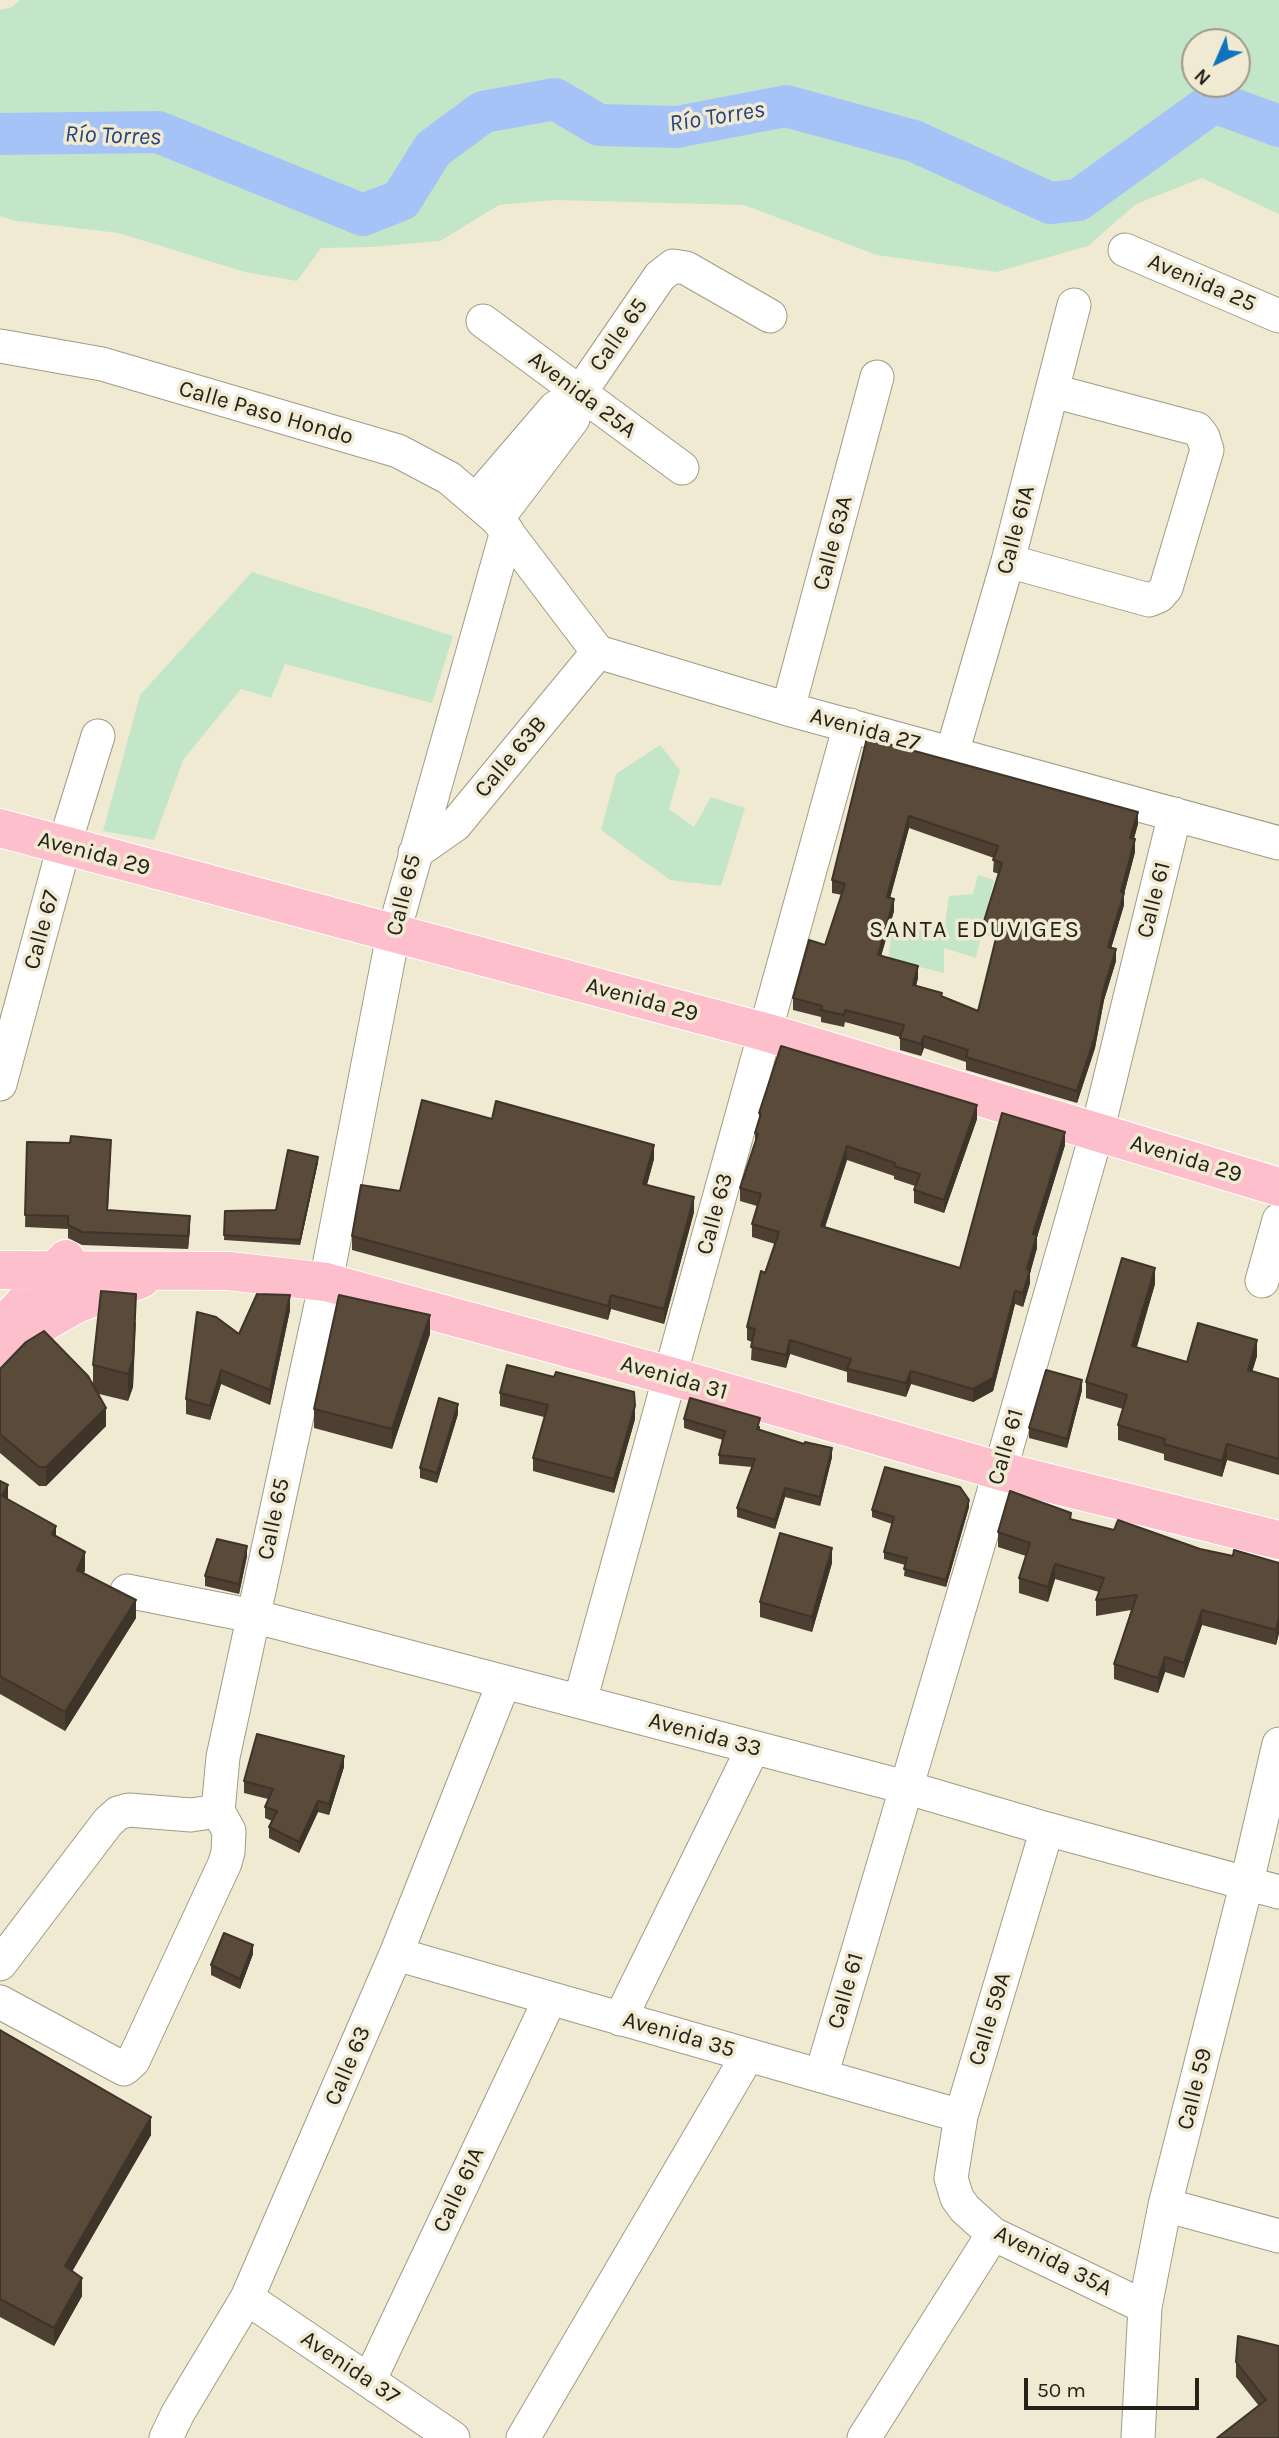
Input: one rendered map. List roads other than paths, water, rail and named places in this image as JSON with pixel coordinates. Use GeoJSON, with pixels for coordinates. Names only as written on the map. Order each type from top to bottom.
{"type":"FeatureCollection","features":[{"type":"Feature","properties":{"kind":"main road","name":"Avenida 29"},"geometry":{"type":"LineString","coordinates":[[0,828],[393,935],[765,1032],[1279,1187]]}},
{"type":"Feature","properties":{"kind":"main road"},"geometry":{"type":"LineString","coordinates":[[0,1256],[61,1266]]}},
{"type":"Feature","properties":{"kind":"main road","name":"Avenida 31"},"geometry":{"type":"LineString","coordinates":[[61,1266],[228,1258],[327,1274],[1003,1459],[1279,1541]]}},
{"type":"Feature","properties":{"kind":"main road","name":"Avenida 31"},"geometry":{"type":"LineString","coordinates":[[61,1266],[327,1274]]}},
{"type":"Feature","properties":{"kind":"main road"},"geometry":{"type":"LineString","coordinates":[[0,1270],[61,1266]]}},
{"type":"Feature","properties":{"kind":"main road"},"geometry":{"type":"LineString","coordinates":[[0,1329],[61,1266]]}},
{"type":"Feature","properties":{"kind":"main road"},"geometry":{"type":"LineString","coordinates":[[0,1352],[76,1304],[166,1270]]}},
{"type":"Feature","properties":{"kind":"main road","name":"Avenida 31"},"geometry":{"type":"LineString","coordinates":[[1003,1459],[1279,1523]]}},
{"type":"Feature","properties":{"kind":"street","name":"Avenida 25"},"geometry":{"type":"LineString","coordinates":[[1125,250],[1279,316]]}},
{"type":"Feature","properties":{"kind":"street","name":"Calle 65"},"geometry":{"type":"LineString","coordinates":[[218,1811],[223,1757],[327,1274],[393,935],[415,853],[493,517],[573,419],[579,394],[660,276],[673,266],[686,268],[770,316]]}},
{"type":"Feature","properties":{"kind":"street","name":"Calle 61A"},"geometry":{"type":"LineString","coordinates":[[952,753],[1008,561],[1074,305]]}},
{"type":"Feature","properties":{"kind":"street","name":"Avenida 25A"},"geometry":{"type":"LineString","coordinates":[[483,321],[682,468]]}},
{"type":"Feature","properties":{"kind":"street","name":"Calle Paso Hondo"},"geometry":{"type":"LineString","coordinates":[[0,346],[102,364],[398,452],[449,478],[493,517]]}},
{"type":"Feature","properties":{"kind":"street","name":"Calle 63A"},"geometry":{"type":"LineString","coordinates":[[788,709],[877,377]]}},
{"type":"Feature","properties":{"kind":"street"},"geometry":{"type":"LineString","coordinates":[[1008,561],[1149,600],[1159,596],[1166,588],[1207,450],[1197,429],[1053,391]]}},
{"type":"Feature","properties":{"kind":"street"},"geometry":{"type":"LineString","coordinates":[[493,517],[598,652]]}},
{"type":"Feature","properties":{"kind":"street","name":"Avenida 27"},"geometry":{"type":"LineString","coordinates":[[598,652],[788,709],[1279,843]]}},
{"type":"Feature","properties":{"kind":"street","name":"Calle 63B"},"geometry":{"type":"LineString","coordinates":[[415,853],[455,825],[598,652]]}},
{"type":"Feature","properties":{"kind":"street","name":"Calle 63"},"geometry":{"type":"LineString","coordinates":[[580,1702],[850,725]]}},
{"type":"Feature","properties":{"kind":"street","name":"Calle 67"},"geometry":{"type":"LineString","coordinates":[[0,1084],[64,846],[98,736]]}},
{"type":"Feature","properties":{"kind":"street","name":"Calle 61"},"geometry":{"type":"LineString","coordinates":[[821,2076],[1097,1132],[1175,814]]}},
{"type":"Feature","properties":{"kind":"street"},"geometry":{"type":"LineString","coordinates":[[1262,1281],[1279,1220]]}},
{"type":"Feature","properties":{"kind":"street","name":"Avenida 33"},"geometry":{"type":"LineString","coordinates":[[127,1591],[253,1616],[905,1787],[1279,1892]]}},
{"type":"Feature","properties":{"kind":"street","name":"Calle 63"},"geometry":{"type":"LineString","coordinates":[[166,2438],[178,2413],[247,2298],[397,1954],[504,1682]]}},
{"type":"Feature","properties":{"kind":"street","name":"Calle 59"},"geometry":{"type":"LineString","coordinates":[[1138,2438],[1145,2307],[1165,2205],[1279,1744]]}},
{"type":"Feature","properties":{"kind":"street"},"geometry":{"type":"LineString","coordinates":[[620,2019],[753,1748]]}},
{"type":"Feature","properties":{"kind":"street"},"geometry":{"type":"LineString","coordinates":[[0,2002],[124,2069],[133,2062],[229,1852],[229,1831],[218,1811],[191,1815],[129,1810],[118,1813],[108,1822],[3,1955]]}},
{"type":"Feature","properties":{"kind":"street","name":"Calle 59A"},"geometry":{"type":"LineString","coordinates":[[965,2209],[957,2198],[951,2178],[961,2116],[1047,1829]]}},
{"type":"Feature","properties":{"kind":"street","name":"Avenida 35"},"geometry":{"type":"LineString","coordinates":[[397,1954],[961,2116]]}},
{"type":"Feature","properties":{"kind":"street","name":"Calle 61A"},"geometry":{"type":"LineString","coordinates":[[369,2381],[550,1999]]}},
{"type":"Feature","properties":{"kind":"street"},"geometry":{"type":"LineString","coordinates":[[523,2438],[748,2055]]}},
{"type":"Feature","properties":{"kind":"street"},"geometry":{"type":"LineString","coordinates":[[1165,2205],[1279,2236]]}},
{"type":"Feature","properties":{"kind":"street","name":"Avenida 35A"},"geometry":{"type":"LineString","coordinates":[[965,2209],[993,2234],[1145,2307]]}},
{"type":"Feature","properties":{"kind":"street"},"geometry":{"type":"LineString","coordinates":[[864,2438],[993,2234]]}},
{"type":"Feature","properties":{"kind":"street","name":"Avenida 37"},"geometry":{"type":"LineString","coordinates":[[247,2298],[453,2438]]}},
{"type":"Feature","properties":{"kind":"waterway","name":"Río Torres"},"geometry":{"type":"LineString","coordinates":[[0,134],[158,132],[363,215],[401,200],[433,149],[483,112],[555,99],[599,125],[677,127],[786,106],[914,141],[1050,203],[1078,200],[1214,102],[1279,126]]}},
{"type":"Feature","properties":{"kind":"district","name":"SANTA EDUVIGES"},"geometry":{"type":"Point","coordinates":[975,930]}}]}
